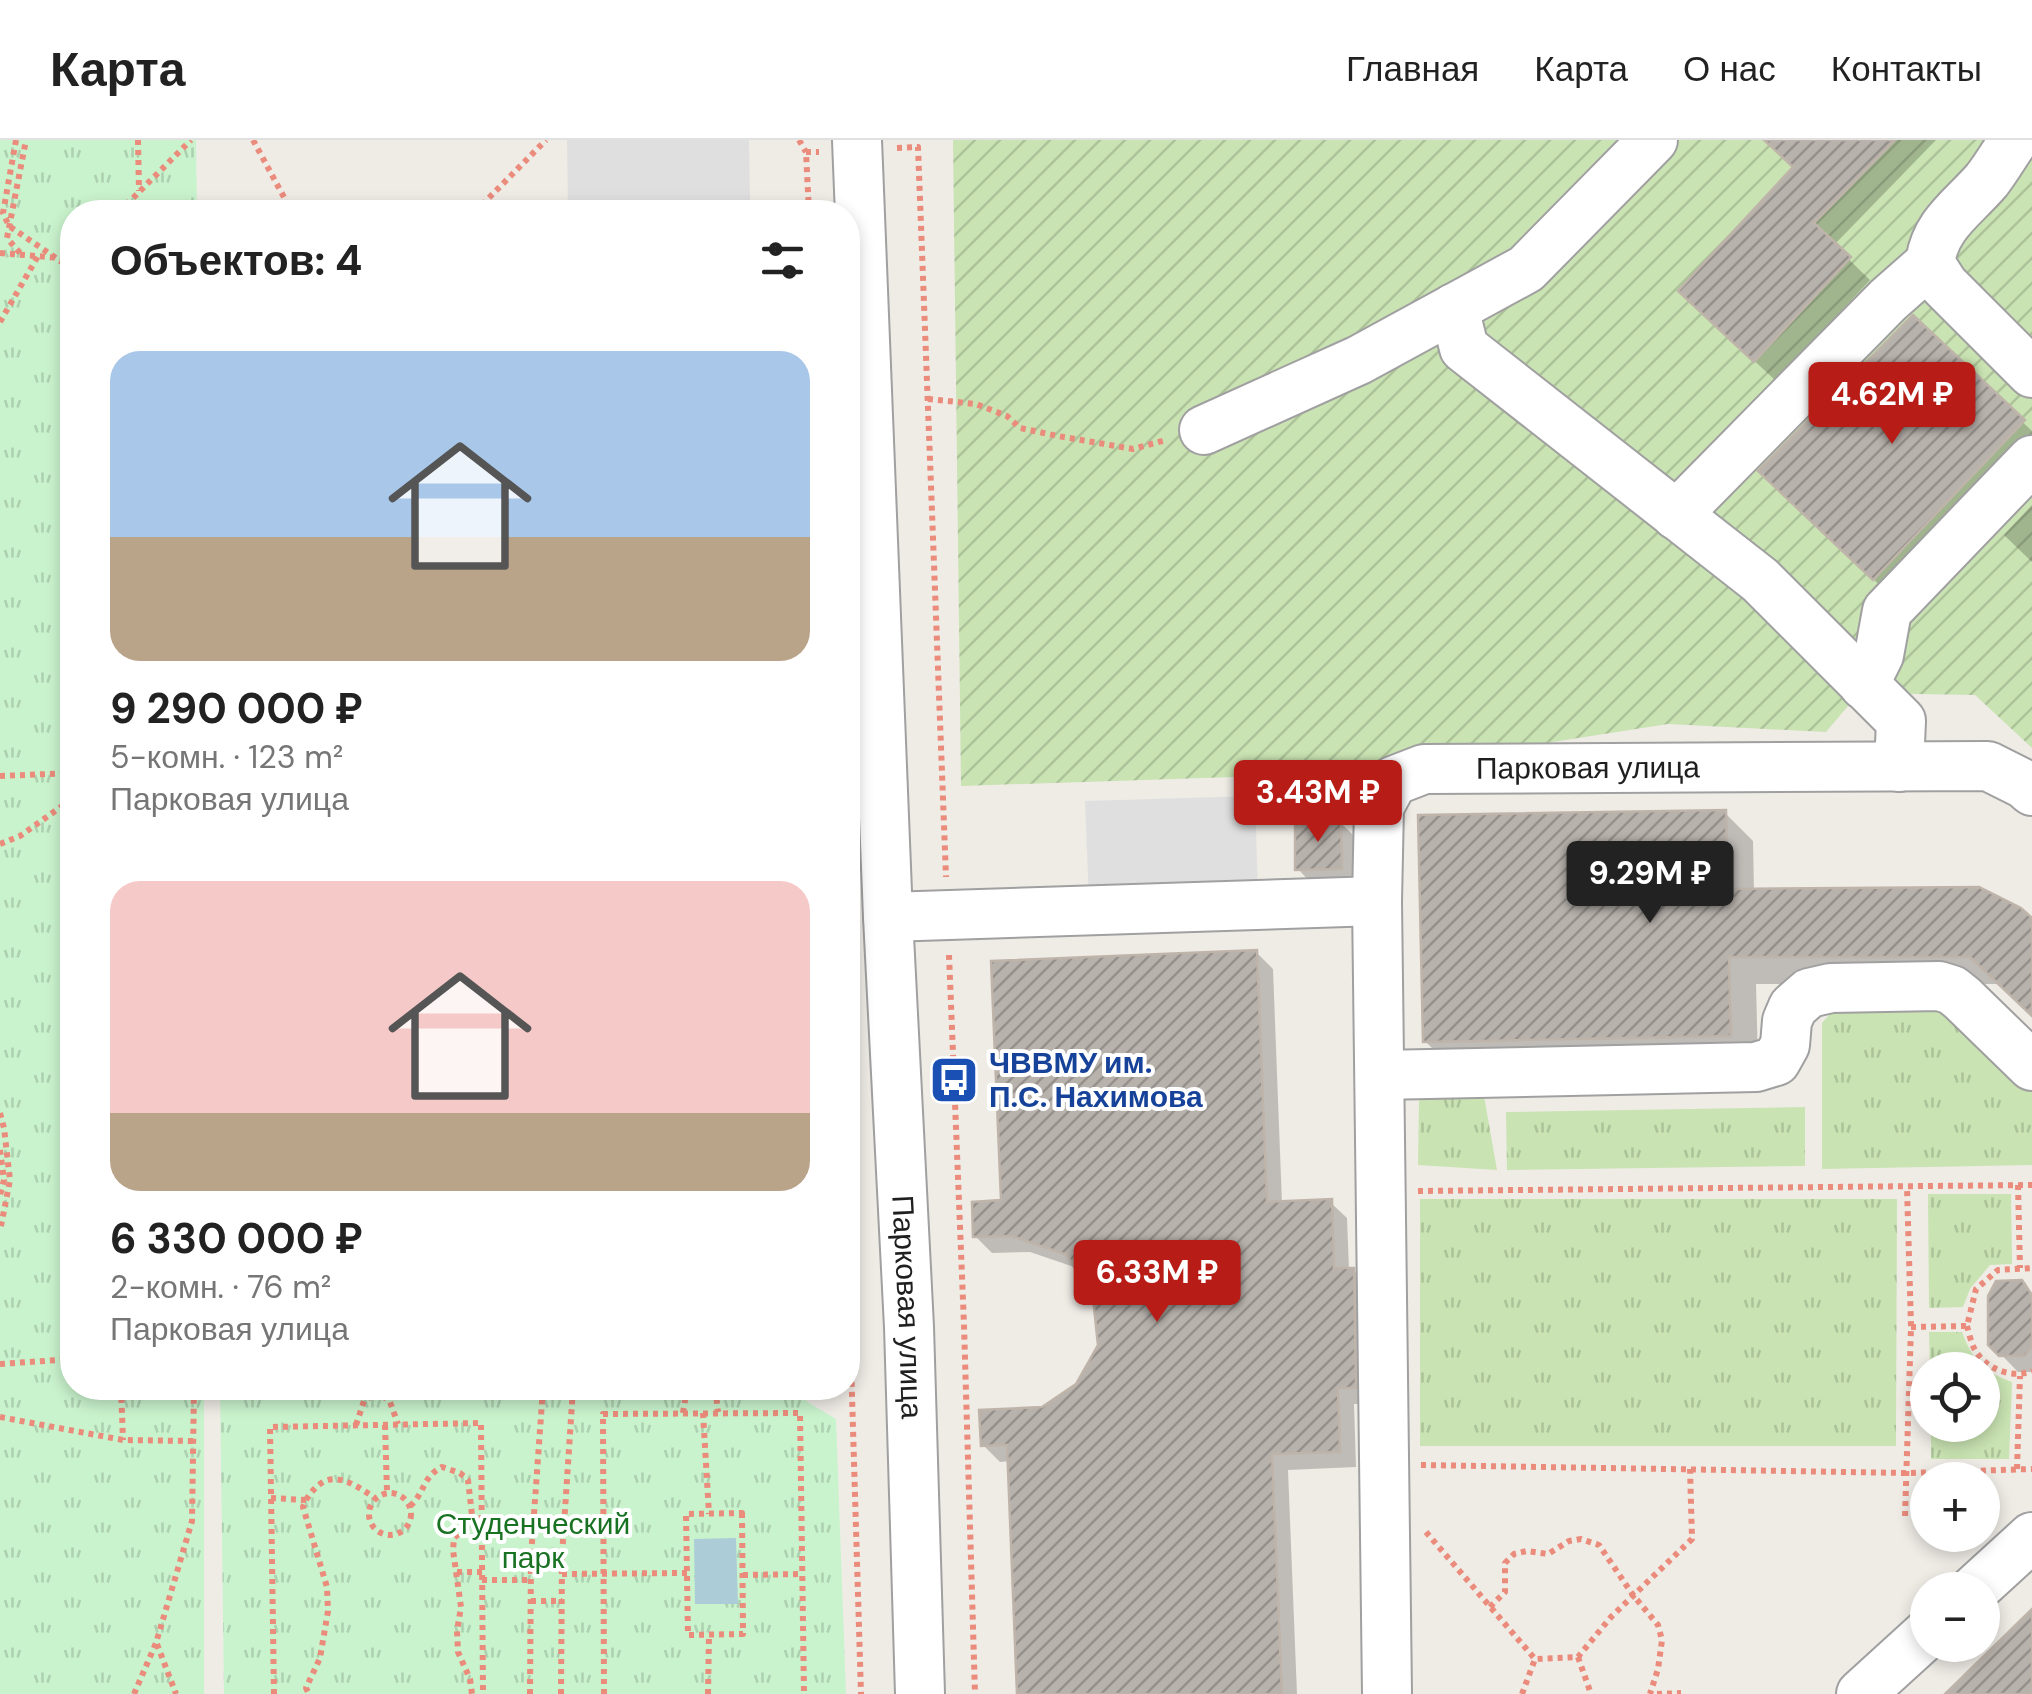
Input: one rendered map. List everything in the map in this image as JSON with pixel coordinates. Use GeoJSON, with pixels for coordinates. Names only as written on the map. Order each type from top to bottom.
{"type":"FeatureCollection","features":[{"type":"Feature","properties":{"kind":"street"},"geometry":{"type":"LineString","coordinates":[[1204,430],[1358,360],[1526,269],[1654,140]]}},
{"type":"Feature","properties":{"kind":"street"},"geometry":{"type":"LineString","coordinates":[[2014,140],[1988,178],[1932,243],[1930,263],[1944,285],[2032,373]]}},
{"type":"Feature","properties":{"kind":"street","name":"Парковая улица"},"geometry":{"type":"LineString","coordinates":[[839,146],[843,200]]}},
{"type":"Feature","properties":{"kind":"street"},"geometry":{"type":"LineString","coordinates":[[1676,515],[1888,300],[1930,263]]}},
{"type":"Feature","properties":{"kind":"street"},"geometry":{"type":"LineString","coordinates":[[1454,308],[1464,348],[1760,580],[1901,722],[1900,766]]}},
{"type":"Feature","properties":{"kind":"street","name":"Парковая улица"},"geometry":{"type":"LineString","coordinates":[[860,458],[908,1309],[920,1694]]}},
{"type":"Feature","properties":{"kind":"street"},"geometry":{"type":"LineString","coordinates":[[1864,685],[1879,655],[1887,611],[2032,460]]}},
{"type":"Feature","properties":{"kind":"street","name":"Парковая улица"},"geometry":{"type":"LineString","coordinates":[[1387,1694],[1377,901],[1379,808],[1393,781],[1424,769],[1988,766],[2032,791]]}},
{"type":"Feature","properties":{"kind":"street"},"geometry":{"type":"LineString","coordinates":[[888,917],[1377,901]]}},
{"type":"Feature","properties":{"kind":"street"},"geometry":{"type":"LineString","coordinates":[[1380,1075],[1756,1067],[1776,1061],[1785,1045],[1786,1021],[1792,1007],[1809,993],[1831,988],[1940,986],[1962,998],[2032,1066]]}},
{"type":"Feature","properties":{"kind":"street"},"geometry":{"type":"LineString","coordinates":[[1994,1572],[2032,1537]]}},
{"type":"Feature","properties":{"kind":"street"},"geometry":{"type":"LineString","coordinates":[[1861,1694],[1910,1649]]}},
{"type":"Feature","properties":{"kind":"path"},"geometry":{"type":"LineString","coordinates":[[16,140],[3,213],[6,238],[20,253]]}},
{"type":"Feature","properties":{"kind":"path"},"geometry":{"type":"LineString","coordinates":[[4,226],[26,140]]}},
{"type":"Feature","properties":{"kind":"path"},"geometry":{"type":"LineString","coordinates":[[138,140],[139,193]]}},
{"type":"Feature","properties":{"kind":"path"},"geometry":{"type":"LineString","coordinates":[[132,200],[191,140]]}},
{"type":"Feature","properties":{"kind":"path"},"geometry":{"type":"LineString","coordinates":[[253,140],[286,200]]}},
{"type":"Feature","properties":{"kind":"path"},"geometry":{"type":"LineString","coordinates":[[487,200],[546,140]]}},
{"type":"Feature","properties":{"kind":"path"},"geometry":{"type":"LineString","coordinates":[[799,140],[806,152],[809,200]]}},
{"type":"Feature","properties":{"kind":"path"},"geometry":{"type":"LineString","coordinates":[[806,152],[839,146]]}},
{"type":"Feature","properties":{"kind":"path"},"geometry":{"type":"LineString","coordinates":[[4,226],[60,261]]}},
{"type":"Feature","properties":{"kind":"path"},"geometry":{"type":"LineString","coordinates":[[0,253],[60,258]]}},
{"type":"Feature","properties":{"kind":"path"},"geometry":{"type":"LineString","coordinates":[[0,322],[38,256]]}},
{"type":"Feature","properties":{"kind":"path"},"geometry":{"type":"LineString","coordinates":[[928,399],[976,404],[1007,416],[1020,428],[1133,449],[1204,430]]}},
{"type":"Feature","properties":{"kind":"path"},"geometry":{"type":"LineString","coordinates":[[0,776],[60,773]]}},
{"type":"Feature","properties":{"kind":"path"},"geometry":{"type":"LineString","coordinates":[[0,844],[20,836],[60,808]]}},
{"type":"Feature","properties":{"kind":"path"},"geometry":{"type":"LineString","coordinates":[[0,1113],[10,1180],[0,1231]]}},
{"type":"Feature","properties":{"kind":"path"},"geometry":{"type":"LineString","coordinates":[[0,1150],[4,1180],[0,1195]]}},
{"type":"Feature","properties":{"kind":"path"},"geometry":{"type":"LineString","coordinates":[[1381,1192],[2032,1185]]}},
{"type":"Feature","properties":{"kind":"path"},"geometry":{"type":"LineString","coordinates":[[1905,1516],[1911,1327],[1907,1186]]}},
{"type":"Feature","properties":{"kind":"path"},"geometry":{"type":"LineString","coordinates":[[2018,1186],[2020,1268]]}},
{"type":"Feature","properties":{"kind":"path"},"geometry":{"type":"LineString","coordinates":[[2032,1268],[1998,1270],[1976,1289],[1967,1326],[1975,1351],[1994,1369],[2020,1376],[2032,1371]]}},
{"type":"Feature","properties":{"kind":"path"},"geometry":{"type":"LineString","coordinates":[[1911,1327],[1967,1326]]}},
{"type":"Feature","properties":{"kind":"path"},"geometry":{"type":"LineString","coordinates":[[0,1364],[60,1361]]}},
{"type":"Feature","properties":{"kind":"path"},"geometry":{"type":"LineString","coordinates":[[2017,1469],[2020,1376]]}},
{"type":"Feature","properties":{"kind":"path"},"geometry":{"type":"LineString","coordinates":[[121,1400],[122,1440]]}},
{"type":"Feature","properties":{"kind":"path"},"geometry":{"type":"LineString","coordinates":[[134,1694],[156,1643],[192,1521],[194,1400]]}},
{"type":"Feature","properties":{"kind":"path"},"geometry":{"type":"LineString","coordinates":[[356,1425],[364,1400]]}},
{"type":"Feature","properties":{"kind":"path"},"geometry":{"type":"LineString","coordinates":[[388,1400],[398,1424]]}},
{"type":"Feature","properties":{"kind":"path"},"geometry":{"type":"LineString","coordinates":[[530,1694],[531,1556],[542,1400]]}},
{"type":"Feature","properties":{"kind":"path"},"geometry":{"type":"LineString","coordinates":[[561,1694],[562,1556],[572,1400]]}},
{"type":"Feature","properties":{"kind":"path"},"geometry":{"type":"LineString","coordinates":[[683,1412],[685,1400]]}},
{"type":"Feature","properties":{"kind":"path"},"geometry":{"type":"LineString","coordinates":[[717,1400],[718,1412]]}},
{"type":"Feature","properties":{"kind":"path"},"geometry":{"type":"LineString","coordinates":[[851,1400],[861,1694]]}},
{"type":"Feature","properties":{"kind":"path"},"geometry":{"type":"LineString","coordinates":[[604,1694],[602,1414],[683,1412],[800,1413],[804,1694]]}},
{"type":"Feature","properties":{"kind":"path"},"geometry":{"type":"LineString","coordinates":[[703,1412],[708,1514]]}},
{"type":"Feature","properties":{"kind":"path"},"geometry":{"type":"LineString","coordinates":[[0,1418],[122,1440],[194,1442]]}},
{"type":"Feature","properties":{"kind":"path"},"geometry":{"type":"LineString","coordinates":[[274,1694],[270,1427],[480,1423],[484,1694]]}},
{"type":"Feature","properties":{"kind":"path"},"geometry":{"type":"LineString","coordinates":[[385,1424],[388,1492]]}},
{"type":"Feature","properties":{"kind":"path"},"geometry":{"type":"LineString","coordinates":[[1385,1465],[1908,1473],[2032,1469]]}},
{"type":"Feature","properties":{"kind":"path"},"geometry":{"type":"LineString","coordinates":[[410,1506],[418,1499],[425,1480],[442,1466],[468,1480],[472,1515],[454,1538],[453,1550],[461,1607],[458,1652],[472,1694]]}},
{"type":"Feature","properties":{"kind":"path"},"geometry":{"type":"LineString","coordinates":[[1536,1659],[1578,1656],[1610,1617],[1692,1539],[1690,1469]]}},
{"type":"Feature","properties":{"kind":"path"},"geometry":{"type":"LineString","coordinates":[[309,1694],[306,1688],[320,1658],[328,1611],[327,1587],[303,1508],[312,1490],[324,1480],[349,1482],[374,1498]]}},
{"type":"Feature","properties":{"kind":"path"},"geometry":{"type":"LineString","coordinates":[[388,1492],[401,1496],[410,1506],[410,1520],[403,1531],[390,1535],[376,1531],[368,1518],[374,1498],[388,1492]]}},
{"type":"Feature","properties":{"kind":"path"},"geometry":{"type":"LineString","coordinates":[[271,1498],[306,1500]]}},
{"type":"Feature","properties":{"kind":"path"},"geometry":{"type":"LineString","coordinates":[[686,1514],[708,1514],[742,1514],[743,1634],[688,1635],[686,1514]]}},
{"type":"Feature","properties":{"kind":"path"},"geometry":{"type":"LineString","coordinates":[[1385,1526],[1422,1528],[1536,1659]]}},
{"type":"Feature","properties":{"kind":"path"},"geometry":{"type":"LineString","coordinates":[[1490,1607],[1505,1592],[1505,1563],[1514,1554],[1548,1554],[1569,1540],[1599,1545],[1658,1625],[1662,1640],[1653,1694],[1682,1692]]}},
{"type":"Feature","properties":{"kind":"path"},"geometry":{"type":"LineString","coordinates":[[531,1556],[562,1556]]}},
{"type":"Feature","properties":{"kind":"path"},"geometry":{"type":"LineString","coordinates":[[457,1572],[531,1580]]}},
{"type":"Feature","properties":{"kind":"path"},"geometry":{"type":"LineString","coordinates":[[562,1574],[687,1573]]}},
{"type":"Feature","properties":{"kind":"path"},"geometry":{"type":"LineString","coordinates":[[743,1575],[802,1574]]}},
{"type":"Feature","properties":{"kind":"path"},"geometry":{"type":"LineString","coordinates":[[531,1601],[562,1601]]}},
{"type":"Feature","properties":{"kind":"path"},"geometry":{"type":"LineString","coordinates":[[708,1694],[709,1635]]}},
{"type":"Feature","properties":{"kind":"path"},"geometry":{"type":"LineString","coordinates":[[156,1643],[176,1694]]}},
{"type":"Feature","properties":{"kind":"path"},"geometry":{"type":"LineString","coordinates":[[1578,1656],[1590,1694]]}},
{"type":"Feature","properties":{"kind":"path"},"geometry":{"type":"LineString","coordinates":[[1522,1694],[1536,1659]]}},
{"type":"Feature","properties":{"kind":"green space"},"geometry":{"type":"Polygon","coordinates":[[[0,140],[196,140],[197,200],[60,200],[60,1400],[204,1400],[204,1694],[0,1694],[0,140]]]}},
{"type":"Feature","properties":{"kind":"green space"},"geometry":{"type":"Polygon","coordinates":[[[953,140],[2032,140],[2032,748],[1975,695],[1859,693],[1826,732],[1668,724],[1355,773],[961,786],[953,140]]]}},
{"type":"Feature","properties":{"kind":"green space"},"geometry":{"type":"Polygon","coordinates":[[[1946,1005],[2032,1087],[2032,1165],[1822,1169],[1822,1023],[1837,1006],[1946,1005]]]}},
{"type":"Feature","properties":{"kind":"green space"},"geometry":{"type":"Polygon","coordinates":[[[1430,1092],[1484,1096],[1497,1170],[1418,1165],[1419,1101],[1430,1092]]]}},
{"type":"Feature","properties":{"kind":"green space"},"geometry":{"type":"Polygon","coordinates":[[[1805,1107],[1805,1166],[1507,1170],[1506,1112],[1805,1107]]]}},
{"type":"Feature","properties":{"kind":"green space"},"geometry":{"type":"Polygon","coordinates":[[[1928,1194],[2011,1194],[2012,1264],[1990,1265],[1970,1289],[1963,1307],[1929,1308],[1928,1194]]]}},
{"type":"Feature","properties":{"kind":"green space"},"geometry":{"type":"Polygon","coordinates":[[[1420,1199],[1897,1199],[1896,1446],[1420,1446],[1420,1199]]]}},
{"type":"Feature","properties":{"kind":"green space"},"geometry":{"type":"Polygon","coordinates":[[[1929,1332],[1962,1332],[1971,1352],[1930,1352],[1929,1332]]]}},
{"type":"Feature","properties":{"kind":"green space"},"geometry":{"type":"Polygon","coordinates":[[[2000,1377],[2012,1382],[2009,1459],[1931,1459],[1931,1442],[2000,1442],[2000,1377]]]}},
{"type":"Feature","properties":{"kind":"green space","name":"Студенческий парк"},"geometry":{"type":"Polygon","coordinates":[[[220,1400],[806,1400],[836,1419],[846,1694],[224,1694],[220,1400]]]}},
{"type":"Feature","properties":{"kind":"shaded area"},"geometry":{"type":"Polygon","coordinates":[[[567,140],[749,140],[750,200],[568,200],[567,140]]]}},
{"type":"Feature","properties":{"kind":"shaded area"},"geometry":{"type":"Polygon","coordinates":[[[1255,796],[1258,896],[1089,901],[1085,801],[1255,796]]]}},
{"type":"Feature","properties":{"kind":"water"},"geometry":{"type":"Polygon","coordinates":[[[736,1538],[738,1604],[695,1604],[694,1539],[736,1538]]]}},
{"type":"Feature","properties":{"kind":"building"},"geometry":{"type":"Polygon","coordinates":[[[1764,140],[1895,140],[1814,223],[1851,257],[1754,362],[1678,291],[1793,167],[1764,140]]]}},
{"type":"Feature","properties":{"kind":"building"},"geometry":{"type":"Polygon","coordinates":[[[1913,315],[2025,420],[1873,580],[1758,471],[1913,315]]]}},
{"type":"Feature","properties":{"kind":"building"},"geometry":{"type":"Polygon","coordinates":[[[1726,810],[1728,889],[1979,887],[2021,908],[2032,918],[2032,1016],[1970,957],[1729,957],[1731,1036],[1423,1042],[1418,815],[1726,810]]]}},
{"type":"Feature","properties":{"kind":"building"},"geometry":{"type":"Polygon","coordinates":[[[1341,819],[1342,869],[1295,870],[1295,820],[1341,819]]]}},
{"type":"Feature","properties":{"kind":"building"},"geometry":{"type":"Polygon","coordinates":[[[1257,950],[1267,1202],[1332,1199],[1334,1268],[1354,1268],[1356,1388],[1338,1388],[1340,1452],[1272,1454],[1282,1694],[1017,1694],[1007,1445],[981,1446],[979,1410],[1042,1407],[1076,1384],[1098,1345],[1093,1298],[1067,1255],[1012,1236],[973,1237],[972,1202],[1001,1200],[991,961],[1257,950]]]}},
{"type":"Feature","properties":{"kind":"building"},"geometry":{"type":"Polygon","coordinates":[[[2022,1280],[2032,1295],[2032,1346],[2025,1356],[2000,1356],[1988,1345],[1988,1296],[1996,1281],[2022,1280]]]}},
{"type":"Feature","properties":{"kind":"building"},"geometry":{"type":"Polygon","coordinates":[[[2032,1609],[2032,1694],[1945,1694],[1978,1662],[2000,1662],[2000,1640],[2032,1609]]]}},
{"type":"Feature","properties":{"kind":"place","name":"ЧВВМУ им. П.С. Нахимова"},"geometry":{"type":"Point","coordinates":[954,1080]}}]}
